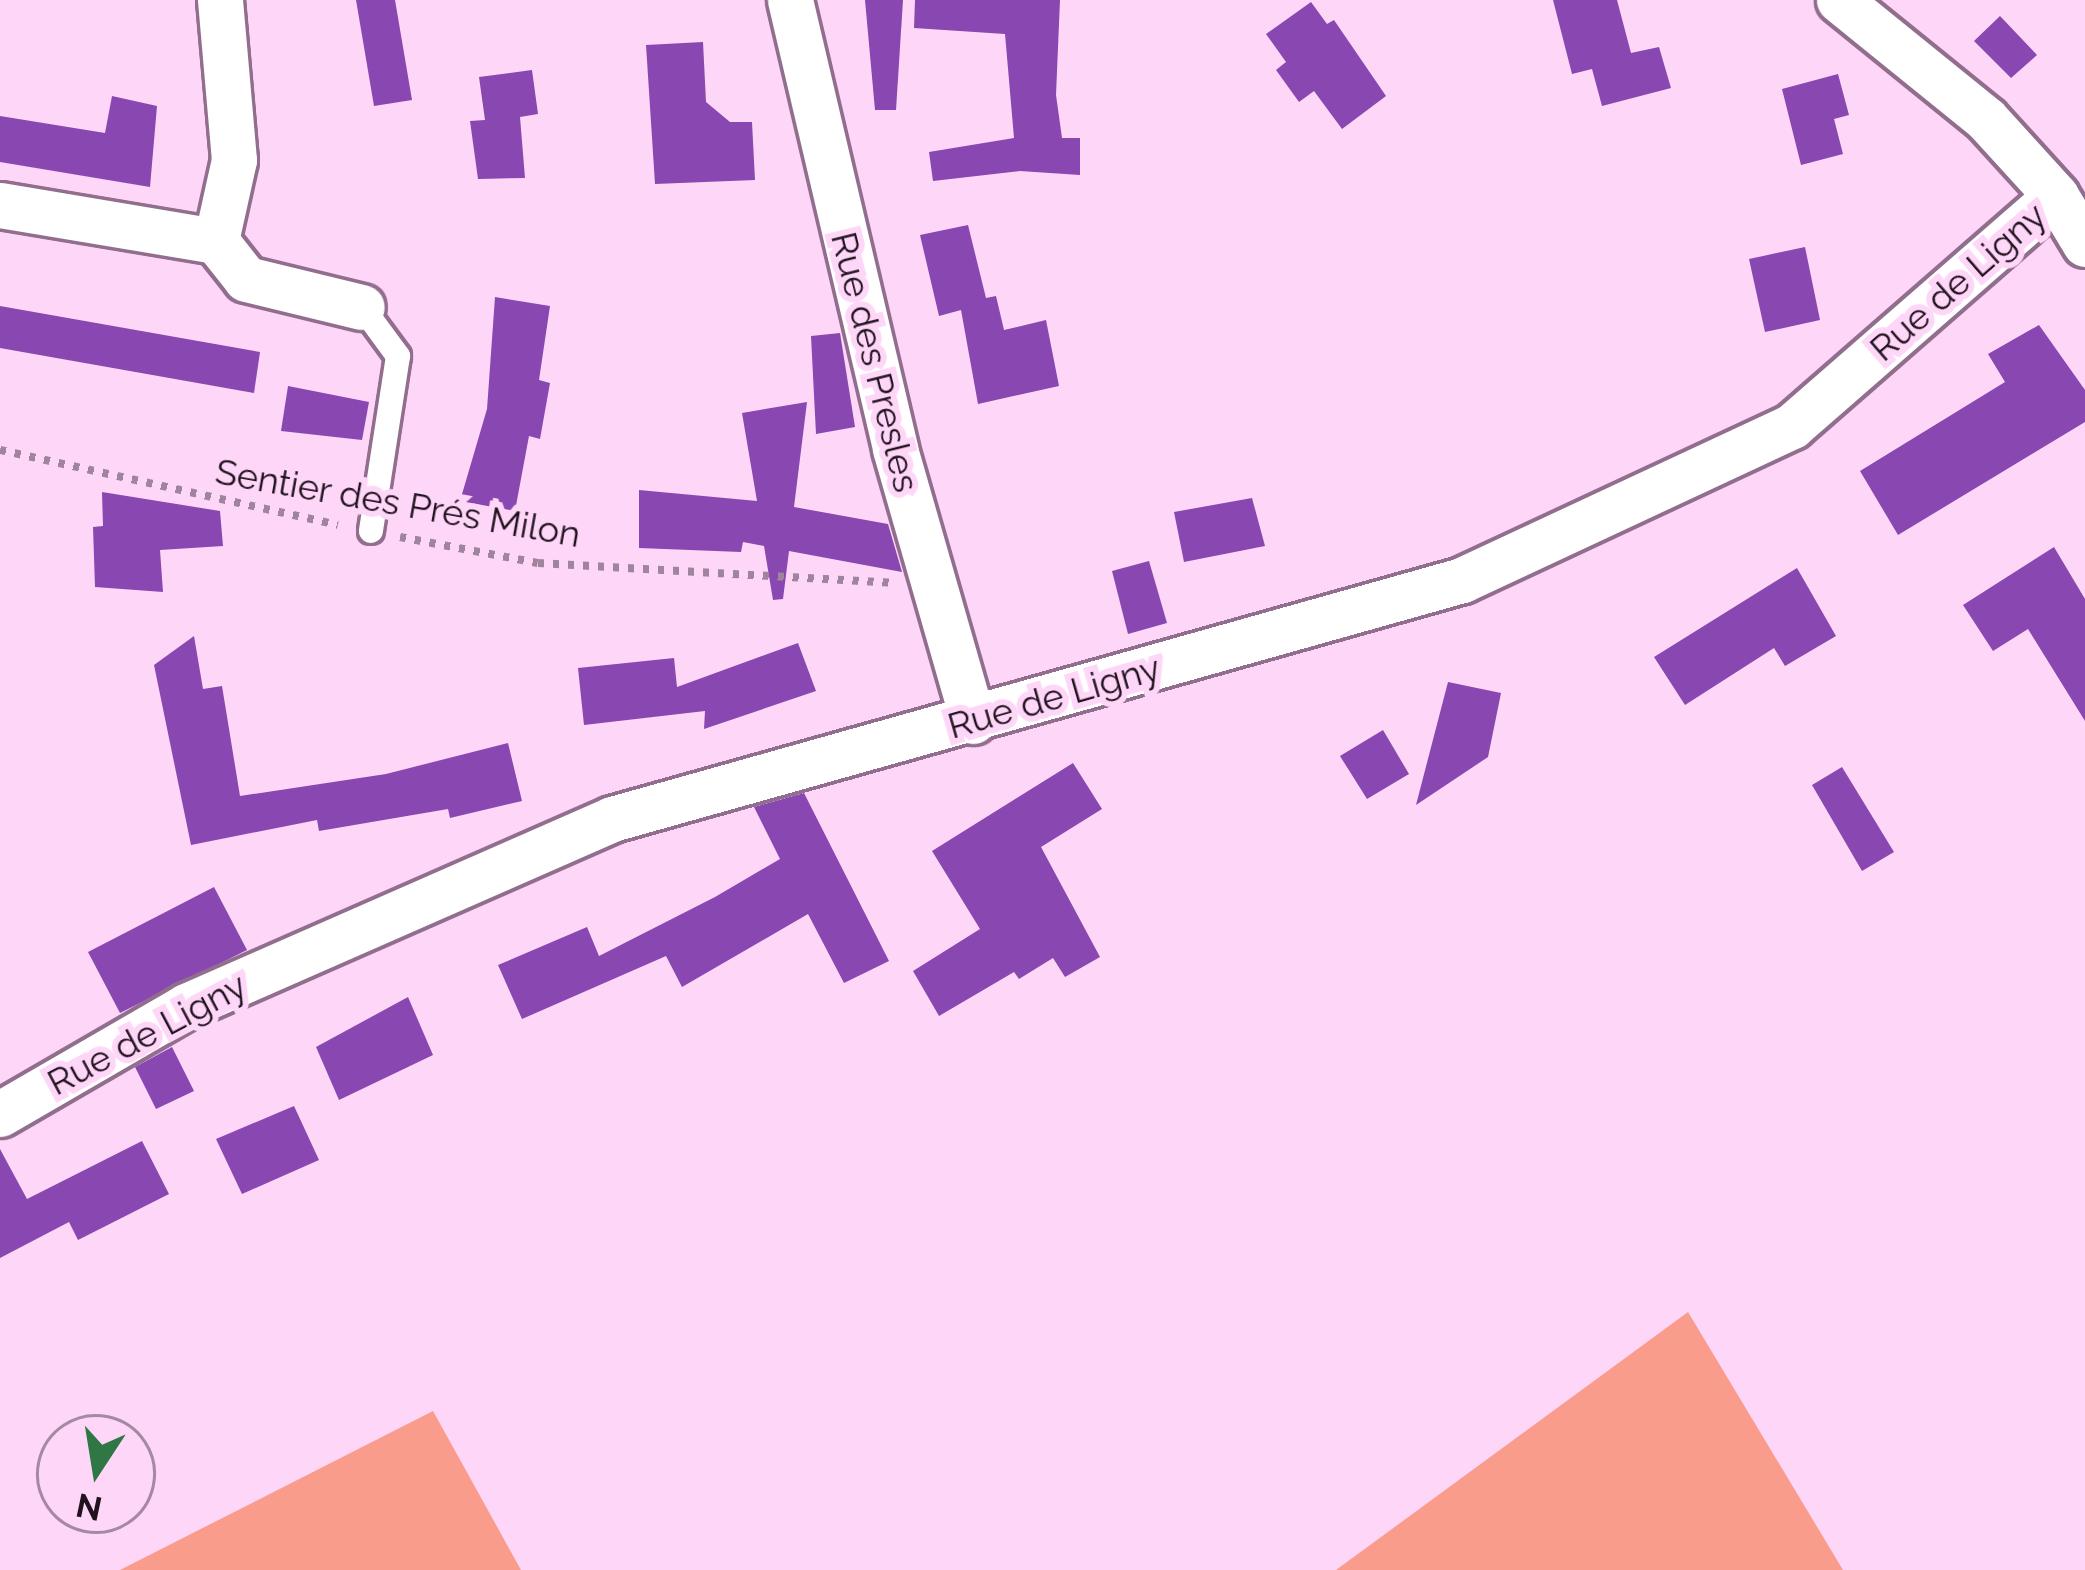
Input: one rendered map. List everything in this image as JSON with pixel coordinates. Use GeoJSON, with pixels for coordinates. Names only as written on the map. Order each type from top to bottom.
{"type":"FeatureCollection","features":[{"type":"Feature","properties":{"kind":"street"},"geometry":{"type":"LineString","coordinates":[[216,242],[234,160],[220,0]]}},
{"type":"Feature","properties":{"kind":"street","name":"Rue des Presles"},"geometry":{"type":"LineString","coordinates":[[790,0],[934,586],[973,721]]}},
{"type":"Feature","properties":{"kind":"street"},"geometry":{"type":"LineString","coordinates":[[1839,0],[1986,119],[2056,196],[2085,244]]}},
{"type":"Feature","properties":{"kind":"street","name":"Rue de Ligny"},"geometry":{"type":"LineString","coordinates":[[0,1114],[186,1006],[612,819],[1462,580],[1792,426],[2056,196]]}},
{"type":"Feature","properties":{"kind":"street"},"geometry":{"type":"LineString","coordinates":[[0,205],[216,242],[246,279],[362,307]]}},
{"type":"Feature","properties":{"kind":"lane"},"geometry":{"type":"LineString","coordinates":[[362,307],[398,356],[371,531]]}},
{"type":"Feature","properties":{"kind":"path","name":"Sentier des Prés Milon"},"geometry":{"type":"LineString","coordinates":[[0,450],[538,563],[934,586]]}},
{"type":"Feature","properties":{"kind":"shaded area"},"geometry":{"type":"Polygon","coordinates":[[[1688,1312],[1843,1570],[1336,1570],[1688,1312]]]}},
{"type":"Feature","properties":{"kind":"shaded area"},"geometry":{"type":"Polygon","coordinates":[[[433,1411],[521,1570],[120,1570],[433,1411]]]}},
{"type":"Feature","properties":{"kind":"building"},"geometry":{"type":"Polygon","coordinates":[[[356,0],[395,0],[412,100],[374,106],[356,0]]]}},
{"type":"Feature","properties":{"kind":"building"},"geometry":{"type":"Polygon","coordinates":[[[865,0],[903,0],[896,110],[875,110],[865,0]]]}},
{"type":"Feature","properties":{"kind":"building"},"geometry":{"type":"Polygon","coordinates":[[[915,0],[1060,0],[1056,95],[1062,138],[1080,138],[1080,175],[1020,171],[933,181],[929,152],[1014,138],[1005,34],[914,28],[915,0]]]}},
{"type":"Feature","properties":{"kind":"building"},"geometry":{"type":"Polygon","coordinates":[[[1553,0],[1617,0],[1631,53],[1659,47],[1671,88],[1602,106],[1592,69],[1572,74],[1553,0]]]}},
{"type":"Feature","properties":{"kind":"building"},"geometry":{"type":"Polygon","coordinates":[[[1311,2],[1327,24],[1334,20],[1386,96],[1342,129],[1314,91],[1299,102],[1276,70],[1286,62],[1266,34],[1311,2]]]}},
{"type":"Feature","properties":{"kind":"building"},"geometry":{"type":"Polygon","coordinates":[[[2000,16],[2037,55],[2011,78],[1974,41],[2000,16]]]}},
{"type":"Feature","properties":{"kind":"building"},"geometry":{"type":"Polygon","coordinates":[[[703,42],[706,102],[730,122],[752,122],[755,180],[655,184],[646,45],[703,42]]]}},
{"type":"Feature","properties":{"kind":"building"},"geometry":{"type":"Polygon","coordinates":[[[532,70],[538,114],[520,117],[525,178],[478,179],[470,121],[485,120],[479,77],[532,70]]]}},
{"type":"Feature","properties":{"kind":"building"},"geometry":{"type":"Polygon","coordinates":[[[1838,74],[1849,115],[1834,119],[1843,154],[1801,165],[1782,89],[1838,74]]]}},
{"type":"Feature","properties":{"kind":"building"},"geometry":{"type":"Polygon","coordinates":[[[112,96],[157,106],[150,187],[0,162],[0,116],[105,133],[112,96]]]}},
{"type":"Feature","properties":{"kind":"building"},"geometry":{"type":"Polygon","coordinates":[[[968,225],[986,298],[996,296],[1004,330],[1046,320],[1059,386],[978,404],[961,310],[939,316],[920,235],[968,225]]]}},
{"type":"Feature","properties":{"kind":"building"},"geometry":{"type":"Polygon","coordinates":[[[1805,247],[1820,320],[1765,332],[1749,259],[1805,247]]]}},
{"type":"Feature","properties":{"kind":"building"},"geometry":{"type":"Polygon","coordinates":[[[495,297],[550,306],[539,380],[550,383],[540,439],[529,436],[515,511],[460,501],[487,409],[495,297]]]}},
{"type":"Feature","properties":{"kind":"building"},"geometry":{"type":"Polygon","coordinates":[[[0,306],[260,352],[254,393],[0,348],[0,306]]]}},
{"type":"Feature","properties":{"kind":"building"},"geometry":{"type":"Polygon","coordinates":[[[2039,325],[2085,390],[2085,422],[1898,535],[1860,471],[2005,382],[1988,354],[2039,325]]]}},
{"type":"Feature","properties":{"kind":"building"},"geometry":{"type":"Polygon","coordinates":[[[840,333],[855,427],[816,434],[811,336],[840,333]]]}},
{"type":"Feature","properties":{"kind":"building"},"geometry":{"type":"Polygon","coordinates":[[[288,386],[369,402],[362,440],[281,431],[288,386]]]}},
{"type":"Feature","properties":{"kind":"building"},"geometry":{"type":"Polygon","coordinates":[[[807,402],[794,507],[888,524],[902,572],[789,551],[783,599],[773,600],[764,546],[743,542],[741,552],[639,548],[639,490],[757,501],[742,413],[807,402]]]}},
{"type":"Feature","properties":{"kind":"building"},"geometry":{"type":"Polygon","coordinates":[[[102,492],[220,511],[223,546],[160,550],[163,592],[95,587],[93,527],[103,526],[102,492]]]}},
{"type":"Feature","properties":{"kind":"building"},"geometry":{"type":"Polygon","coordinates":[[[1252,498],[1265,546],[1184,562],[1174,512],[1252,498]]]}},
{"type":"Feature","properties":{"kind":"building"},"geometry":{"type":"Polygon","coordinates":[[[2054,547],[2085,599],[2085,721],[2028,629],[1993,651],[1963,605],[2054,547]]]}},
{"type":"Feature","properties":{"kind":"building"},"geometry":{"type":"Polygon","coordinates":[[[1149,561],[1167,623],[1128,634],[1112,571],[1149,561]]]}},
{"type":"Feature","properties":{"kind":"building"},"geometry":{"type":"Polygon","coordinates":[[[1797,568],[1836,636],[1785,666],[1774,648],[1685,705],[1654,657],[1797,568]]]}},
{"type":"Feature","properties":{"kind":"building"},"geometry":{"type":"Polygon","coordinates":[[[194,636],[203,689],[222,686],[240,796],[386,774],[508,743],[522,801],[450,818],[448,809],[319,831],[317,820],[191,845],[154,665],[194,636]]]}},
{"type":"Feature","properties":{"kind":"building"},"geometry":{"type":"Polygon","coordinates":[[[798,643],[816,691],[704,729],[705,711],[584,725],[578,668],[674,658],[677,687],[798,643]]]}},
{"type":"Feature","properties":{"kind":"building"},"geometry":{"type":"Polygon","coordinates":[[[1448,682],[1501,693],[1488,757],[1416,805],[1448,682]]]}},
{"type":"Feature","properties":{"kind":"building"},"geometry":{"type":"Polygon","coordinates":[[[1383,730],[1409,774],[1367,799],[1340,756],[1383,730]]]}},
{"type":"Feature","properties":{"kind":"building"},"geometry":{"type":"Polygon","coordinates":[[[1073,763],[1102,809],[1041,847],[1100,957],[1065,977],[1053,958],[1019,979],[1014,972],[939,1016],[913,971],[980,929],[932,851],[1073,763]]]}},
{"type":"Feature","properties":{"kind":"building"},"geometry":{"type":"Polygon","coordinates":[[[1842,767],[1894,852],[1862,871],[1812,785],[1842,767]]]}},
{"type":"Feature","properties":{"kind":"building"},"geometry":{"type":"Polygon","coordinates":[[[804,793],[889,961],[844,983],[808,914],[682,987],[666,956],[522,1019],[498,965],[587,927],[599,956],[715,897],[780,859],[754,807],[804,793]]]}},
{"type":"Feature","properties":{"kind":"building"},"geometry":{"type":"Polygon","coordinates":[[[214,887],[247,950],[120,1013],[88,952],[214,887]]]}},
{"type":"Feature","properties":{"kind":"building"},"geometry":{"type":"Polygon","coordinates":[[[408,997],[433,1055],[339,1100],[316,1047],[408,997]]]}},
{"type":"Feature","properties":{"kind":"building"},"geometry":{"type":"Polygon","coordinates":[[[172,1047],[194,1091],[156,1109],[135,1067],[172,1047]]]}},
{"type":"Feature","properties":{"kind":"building"},"geometry":{"type":"Polygon","coordinates":[[[294,1106],[319,1160],[242,1194],[216,1139],[294,1106]]]}},
{"type":"Feature","properties":{"kind":"building"},"geometry":{"type":"Polygon","coordinates":[[[142,1141],[169,1194],[78,1240],[69,1222],[0,1258],[0,1149],[27,1199],[142,1141]]]}}]}
